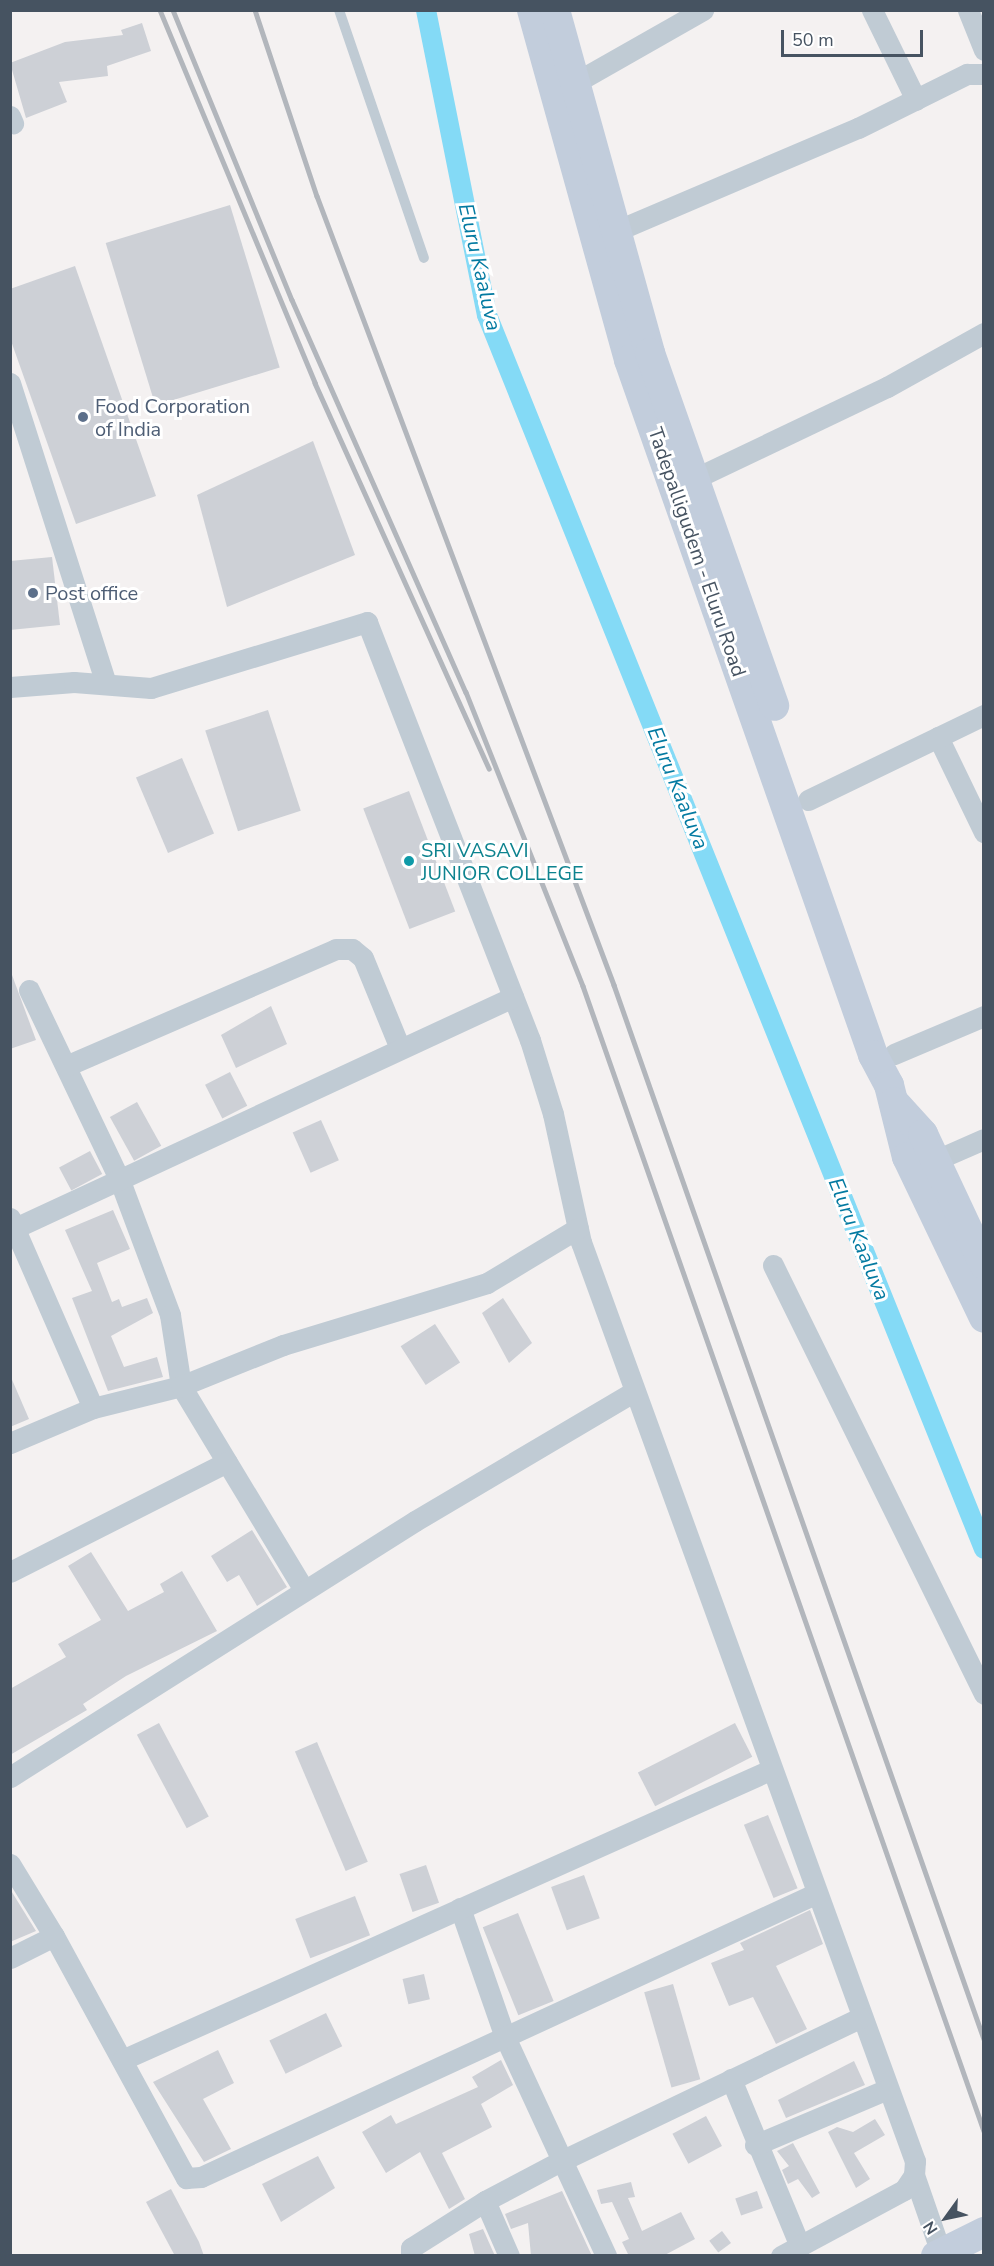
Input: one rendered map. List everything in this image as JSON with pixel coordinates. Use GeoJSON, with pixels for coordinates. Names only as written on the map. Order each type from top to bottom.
{"type":"FeatureCollection","features":[{"type":"Feature","properties":{"kind":"main road","name":"Tadepalligudem - Eluru Road"},"geometry":{"type":"LineString","coordinates":[[532,10],[629,360],[873,1055],[894,1104],[931,1212],[984,1318]]}},
{"type":"Feature","properties":{"kind":"main road","name":"Tadepalligudem - Eluru Road"},"geometry":{"type":"LineString","coordinates":[[555,10],[571,85],[616,231],[650,353],[696,478],[894,1054],[894,1104],[923,1134],[984,1264]]}},
{"type":"Feature","properties":{"kind":"main road"},"geometry":{"type":"LineString","coordinates":[[939,2254],[984,2232]]}},
{"type":"Feature","properties":{"kind":"street"},"geometry":{"type":"LineString","coordinates":[[571,85],[703,10]]}},
{"type":"Feature","properties":{"kind":"street"},"geometry":{"type":"LineString","coordinates":[[872,10],[916,100]]}},
{"type":"Feature","properties":{"kind":"street"},"geometry":{"type":"LineString","coordinates":[[968,10],[984,50]]}},
{"type":"Feature","properties":{"kind":"street"},"geometry":{"type":"LineString","coordinates":[[616,231],[916,100],[967,74],[984,74]]}},
{"type":"Feature","properties":{"kind":"street"},"geometry":{"type":"LineString","coordinates":[[696,478],[984,333]]}},
{"type":"Feature","properties":{"kind":"street"},"geometry":{"type":"LineString","coordinates":[[13,397],[106,684]]}},
{"type":"Feature","properties":{"kind":"street"},"geometry":{"type":"LineString","coordinates":[[10,687],[106,684],[151,688],[367,622],[513,997],[553,1114],[578,1228],[633,1392],[817,1893],[885,2090],[915,2161],[914,2175],[939,2254]]}},
{"type":"Feature","properties":{"kind":"street"},"geometry":{"type":"LineString","coordinates":[[808,800],[984,715]]}},
{"type":"Feature","properties":{"kind":"street"},"geometry":{"type":"LineString","coordinates":[[938,737],[984,832]]}},
{"type":"Feature","properties":{"kind":"street"},"geometry":{"type":"LineString","coordinates":[[66,1066],[336,949],[352,949],[363,958],[400,1048]]}},
{"type":"Feature","properties":{"kind":"street"},"geometry":{"type":"LineString","coordinates":[[29,990],[120,1181],[170,1315],[181,1386],[304,1590]]}},
{"type":"Feature","properties":{"kind":"street"},"geometry":{"type":"LineString","coordinates":[[93,1408],[13,1223],[120,1181],[513,997]]}},
{"type":"Feature","properties":{"kind":"street"},"geometry":{"type":"LineString","coordinates":[[894,1054],[984,1016]]}},
{"type":"Feature","properties":{"kind":"street"},"geometry":{"type":"LineString","coordinates":[[936,1160],[984,1139]]}},
{"type":"Feature","properties":{"kind":"street"},"geometry":{"type":"LineString","coordinates":[[10,1443],[93,1408],[181,1386],[283,1345],[487,1283],[578,1228]]}},
{"type":"Feature","properties":{"kind":"street"},"geometry":{"type":"LineString","coordinates":[[773,1265],[984,1694]]}},
{"type":"Feature","properties":{"kind":"street"},"geometry":{"type":"LineString","coordinates":[[10,1777],[304,1590],[633,1392]]}},
{"type":"Feature","properties":{"kind":"street"},"geometry":{"type":"LineString","coordinates":[[10,1572],[227,1462]]}},
{"type":"Feature","properties":{"kind":"street"},"geometry":{"type":"LineString","coordinates":[[122,2060],[770,1770]]}},
{"type":"Feature","properties":{"kind":"street"},"geometry":{"type":"LineString","coordinates":[[10,1864],[54,1936],[186,2178],[201,2177],[817,1893]]}},
{"type":"Feature","properties":{"kind":"street"},"geometry":{"type":"LineString","coordinates":[[460,1908],[505,2037],[559,2162],[606,2256]]}},
{"type":"Feature","properties":{"kind":"street"},"geometry":{"type":"LineString","coordinates":[[10,1958],[54,1936]]}},
{"type":"Feature","properties":{"kind":"street"},"geometry":{"type":"LineString","coordinates":[[411,2256],[411,2248],[485,2201],[559,2162],[860,2018]]}},
{"type":"Feature","properties":{"kind":"street"},"geometry":{"type":"LineString","coordinates":[[731,2079],[756,2145],[800,2246]]}},
{"type":"Feature","properties":{"kind":"street"},"geometry":{"type":"LineString","coordinates":[[756,2145],[885,2090]]}},
{"type":"Feature","properties":{"kind":"street"},"geometry":{"type":"LineString","coordinates":[[781,2256],[904,2190],[914,2175]]}},
{"type":"Feature","properties":{"kind":"street"},"geometry":{"type":"LineString","coordinates":[[485,2201],[509,2256]]}},
{"type":"Feature","properties":{"kind":"lane"},"geometry":{"type":"LineString","coordinates":[[339,10],[424,258]]}},
{"type":"Feature","properties":{"kind":"building"},"geometry":{"type":"Polygon","coordinates":[[[142,23],[151,51],[107,66],[108,76],[59,82],[67,102],[26,118],[10,63],[65,42],[123,35],[121,30],[142,23]]]}},
{"type":"Feature","properties":{"kind":"building"},"geometry":{"type":"Polygon","coordinates":[[[230,205],[280,368],[155,406],[106,243],[230,205]]]}},
{"type":"Feature","properties":{"kind":"building","name":"Food Corporation of India"},"geometry":{"type":"Polygon","coordinates":[[[75,266],[156,496],[76,524],[10,338],[10,289],[75,266]]]}},
{"type":"Feature","properties":{"kind":"building"},"geometry":{"type":"Polygon","coordinates":[[[313,441],[355,555],[227,607],[197,495],[313,441]]]}},
{"type":"Feature","properties":{"kind":"building","name":"Post office"},"geometry":{"type":"Polygon","coordinates":[[[52,557],[60,625],[10,630],[10,561],[52,557]]]}},
{"type":"Feature","properties":{"kind":"building"},"geometry":{"type":"Polygon","coordinates":[[[268,710],[301,811],[238,831],[205,730],[268,710]]]}},
{"type":"Feature","properties":{"kind":"building"},"geometry":{"type":"Polygon","coordinates":[[[182,758],[214,833],[168,853],[136,778],[182,758]]]}},
{"type":"Feature","properties":{"kind":"building","name":"SRI VASAVI JUNIOR COLLEGE"},"geometry":{"type":"Polygon","coordinates":[[[409,791],[455,911],[409,929],[363,809],[409,791]]]}},
{"type":"Feature","properties":{"kind":"building"},"geometry":{"type":"Polygon","coordinates":[[[10,975],[12,975],[36,1040],[10,1049],[10,975]]]}},
{"type":"Feature","properties":{"kind":"building"},"geometry":{"type":"Polygon","coordinates":[[[271,1006],[287,1044],[236,1068],[221,1035],[271,1006]]]}},
{"type":"Feature","properties":{"kind":"building"},"geometry":{"type":"Polygon","coordinates":[[[230,1072],[247,1106],[222,1119],[205,1085],[230,1072]]]}},
{"type":"Feature","properties":{"kind":"building"},"geometry":{"type":"Polygon","coordinates":[[[137,1102],[161,1146],[134,1161],[110,1117],[137,1102]]]}},
{"type":"Feature","properties":{"kind":"building"},"geometry":{"type":"Polygon","coordinates":[[[321,1120],[339,1160],[311,1173],[293,1133],[321,1120]]]}},
{"type":"Feature","properties":{"kind":"building"},"geometry":{"type":"Polygon","coordinates":[[[90,1151],[102,1174],[71,1190],[59,1167],[90,1151]]]}},
{"type":"Feature","properties":{"kind":"building"},"geometry":{"type":"Polygon","coordinates":[[[113,1210],[130,1249],[97,1263],[112,1302],[119,1299],[122,1307],[147,1298],[153,1313],[111,1336],[124,1367],[157,1357],[163,1377],[108,1391],[72,1298],[92,1291],[65,1230],[113,1210]]]}},
{"type":"Feature","properties":{"kind":"building"},"geometry":{"type":"Polygon","coordinates":[[[503,1298],[532,1343],[509,1363],[482,1313],[503,1298]]]}},
{"type":"Feature","properties":{"kind":"building"},"geometry":{"type":"Polygon","coordinates":[[[435,1324],[460,1363],[426,1385],[401,1346],[435,1324]]]}},
{"type":"Feature","properties":{"kind":"building"},"geometry":{"type":"Polygon","coordinates":[[[10,1375],[29,1419],[10,1427],[10,1375]]]}},
{"type":"Feature","properties":{"kind":"building"},"geometry":{"type":"Polygon","coordinates":[[[252,1530],[287,1587],[257,1606],[239,1575],[227,1582],[211,1556],[252,1530]]]}},
{"type":"Feature","properties":{"kind":"building"},"geometry":{"type":"Polygon","coordinates":[[[91,1552],[128,1611],[164,1592],[160,1584],[182,1571],[217,1631],[126,1676],[83,1704],[87,1710],[10,1755],[10,1689],[66,1657],[58,1644],[101,1620],[68,1566],[91,1552]]]}},
{"type":"Feature","properties":{"kind":"building"},"geometry":{"type":"Polygon","coordinates":[[[159,1723],[209,1817],[187,1828],[137,1735],[159,1723]]]}},
{"type":"Feature","properties":{"kind":"building"},"geometry":{"type":"Polygon","coordinates":[[[735,1723],[752,1757],[655,1806],[638,1772],[735,1723]]]}},
{"type":"Feature","properties":{"kind":"building"},"geometry":{"type":"Polygon","coordinates":[[[317,1742],[368,1862],[346,1871],[295,1751],[317,1742]]]}},
{"type":"Feature","properties":{"kind":"building"},"geometry":{"type":"Polygon","coordinates":[[[768,1815],[798,1888],[773,1898],[744,1825],[768,1815]]]}},
{"type":"Feature","properties":{"kind":"building"},"geometry":{"type":"Polygon","coordinates":[[[426,1865],[439,1903],[413,1912],[400,1874],[426,1865]]]}},
{"type":"Feature","properties":{"kind":"building"},"geometry":{"type":"Polygon","coordinates":[[[584,1875],[600,1918],[567,1930],[551,1887],[584,1875]]]}},
{"type":"Feature","properties":{"kind":"building"},"geometry":{"type":"Polygon","coordinates":[[[10,1889],[36,1931],[10,1942],[10,1889]]]}},
{"type":"Feature","properties":{"kind":"building"},"geometry":{"type":"Polygon","coordinates":[[[355,1896],[370,1935],[310,1958],[295,1919],[355,1896]]]}},
{"type":"Feature","properties":{"kind":"building"},"geometry":{"type":"Polygon","coordinates":[[[810,1910],[823,1944],[776,1966],[807,2029],[776,2044],[753,1997],[729,2006],[711,1963],[744,1950],[740,1943],[810,1910]]]}},
{"type":"Feature","properties":{"kind":"building"},"geometry":{"type":"Polygon","coordinates":[[[518,1913],[554,2001],[518,2015],[483,1927],[518,1913]]]}},
{"type":"Feature","properties":{"kind":"building"},"geometry":{"type":"Polygon","coordinates":[[[424,1974],[430,1999],[408,2004],[403,1979],[424,1974]]]}},
{"type":"Feature","properties":{"kind":"building"},"geometry":{"type":"Polygon","coordinates":[[[673,1984],[700,2079],[671,2087],[644,1992],[673,1984]]]}},
{"type":"Feature","properties":{"kind":"building"},"geometry":{"type":"Polygon","coordinates":[[[326,2013],[342,2046],[286,2074],[269,2041],[326,2013]]]}},
{"type":"Feature","properties":{"kind":"building"},"geometry":{"type":"Polygon","coordinates":[[[218,2050],[234,2083],[203,2099],[231,2149],[204,2162],[153,2082],[218,2050]]]}},
{"type":"Feature","properties":{"kind":"building"},"geometry":{"type":"Polygon","coordinates":[[[501,2060],[513,2085],[481,2104],[492,2127],[442,2153],[465,2199],[449,2209],[420,2152],[386,2173],[362,2132],[391,2115],[396,2124],[478,2087],[472,2077],[501,2060]]]}},
{"type":"Feature","properties":{"kind":"building"},"geometry":{"type":"Polygon","coordinates":[[[854,2061],[865,2085],[786,2118],[778,2100],[854,2061]]]}},
{"type":"Feature","properties":{"kind":"building"},"geometry":{"type":"Polygon","coordinates":[[[706,2116],[722,2146],[688,2164],[672,2134],[706,2116]]]}},
{"type":"Feature","properties":{"kind":"building"},"geometry":{"type":"Polygon","coordinates":[[[875,2119],[885,2135],[854,2153],[870,2179],[856,2188],[828,2132],[837,2127],[853,2132],[875,2119]]]}},
{"type":"Feature","properties":{"kind":"building"},"geometry":{"type":"Polygon","coordinates":[[[793,2143],[820,2193],[812,2198],[798,2179],[788,2184],[782,2170],[789,2166],[777,2151],[793,2143]]]}},
{"type":"Feature","properties":{"kind":"building"},"geometry":{"type":"Polygon","coordinates":[[[318,2156],[335,2188],[281,2222],[262,2184],[318,2156]]]}},
{"type":"Feature","properties":{"kind":"building"},"geometry":{"type":"Polygon","coordinates":[[[631,2182],[635,2197],[628,2198],[642,2231],[681,2212],[695,2239],[663,2256],[629,2256],[622,2242],[629,2239],[612,2202],[601,2204],[597,2190],[631,2182]]]}},
{"type":"Feature","properties":{"kind":"building"},"geometry":{"type":"Polygon","coordinates":[[[171,2189],[204,2256],[175,2256],[146,2202],[171,2189]]]}},
{"type":"Feature","properties":{"kind":"building"},"geometry":{"type":"Polygon","coordinates":[[[562,2191],[592,2256],[531,2256],[528,2223],[511,2229],[505,2214],[562,2191]]]}},
{"type":"Feature","properties":{"kind":"building"},"geometry":{"type":"Polygon","coordinates":[[[757,2191],[763,2208],[741,2216],[735,2198],[757,2191]]]}},
{"type":"Feature","properties":{"kind":"building"},"geometry":{"type":"Polygon","coordinates":[[[483,2229],[495,2256],[475,2256],[469,2234],[483,2229]]]}},
{"type":"Feature","properties":{"kind":"building"},"geometry":{"type":"Polygon","coordinates":[[[722,2231],[731,2243],[718,2253],[709,2241],[722,2231]]]}},
{"type":"Feature","properties":{"kind":"waterway","name":"Eluru Kaaluva"},"geometry":{"type":"LineString","coordinates":[[426,10],[487,315],[984,1549]]}},
{"type":"Feature","properties":{"kind":"railway"},"geometry":{"type":"LineString","coordinates":[[160,10],[315,383],[489,769]]}},
{"type":"Feature","properties":{"kind":"railway"},"geometry":{"type":"LineString","coordinates":[[173,10],[292,300],[466,692],[583,986],[984,2131]]}},
{"type":"Feature","properties":{"kind":"railway"},"geometry":{"type":"LineString","coordinates":[[255,10],[317,196],[614,985],[984,2039]]}},
{"type":"Feature","properties":{"kind":"place","name":"Food Corporation of India"},"geometry":{"type":"Point","coordinates":[83,417]}},
{"type":"Feature","properties":{"kind":"place","name":"Post office"},"geometry":{"type":"Point","coordinates":[33,593]}},
{"type":"Feature","properties":{"kind":"place","name":"SRI VASAVI JUNIOR COLLEGE"},"geometry":{"type":"Point","coordinates":[409,861]}}]}
